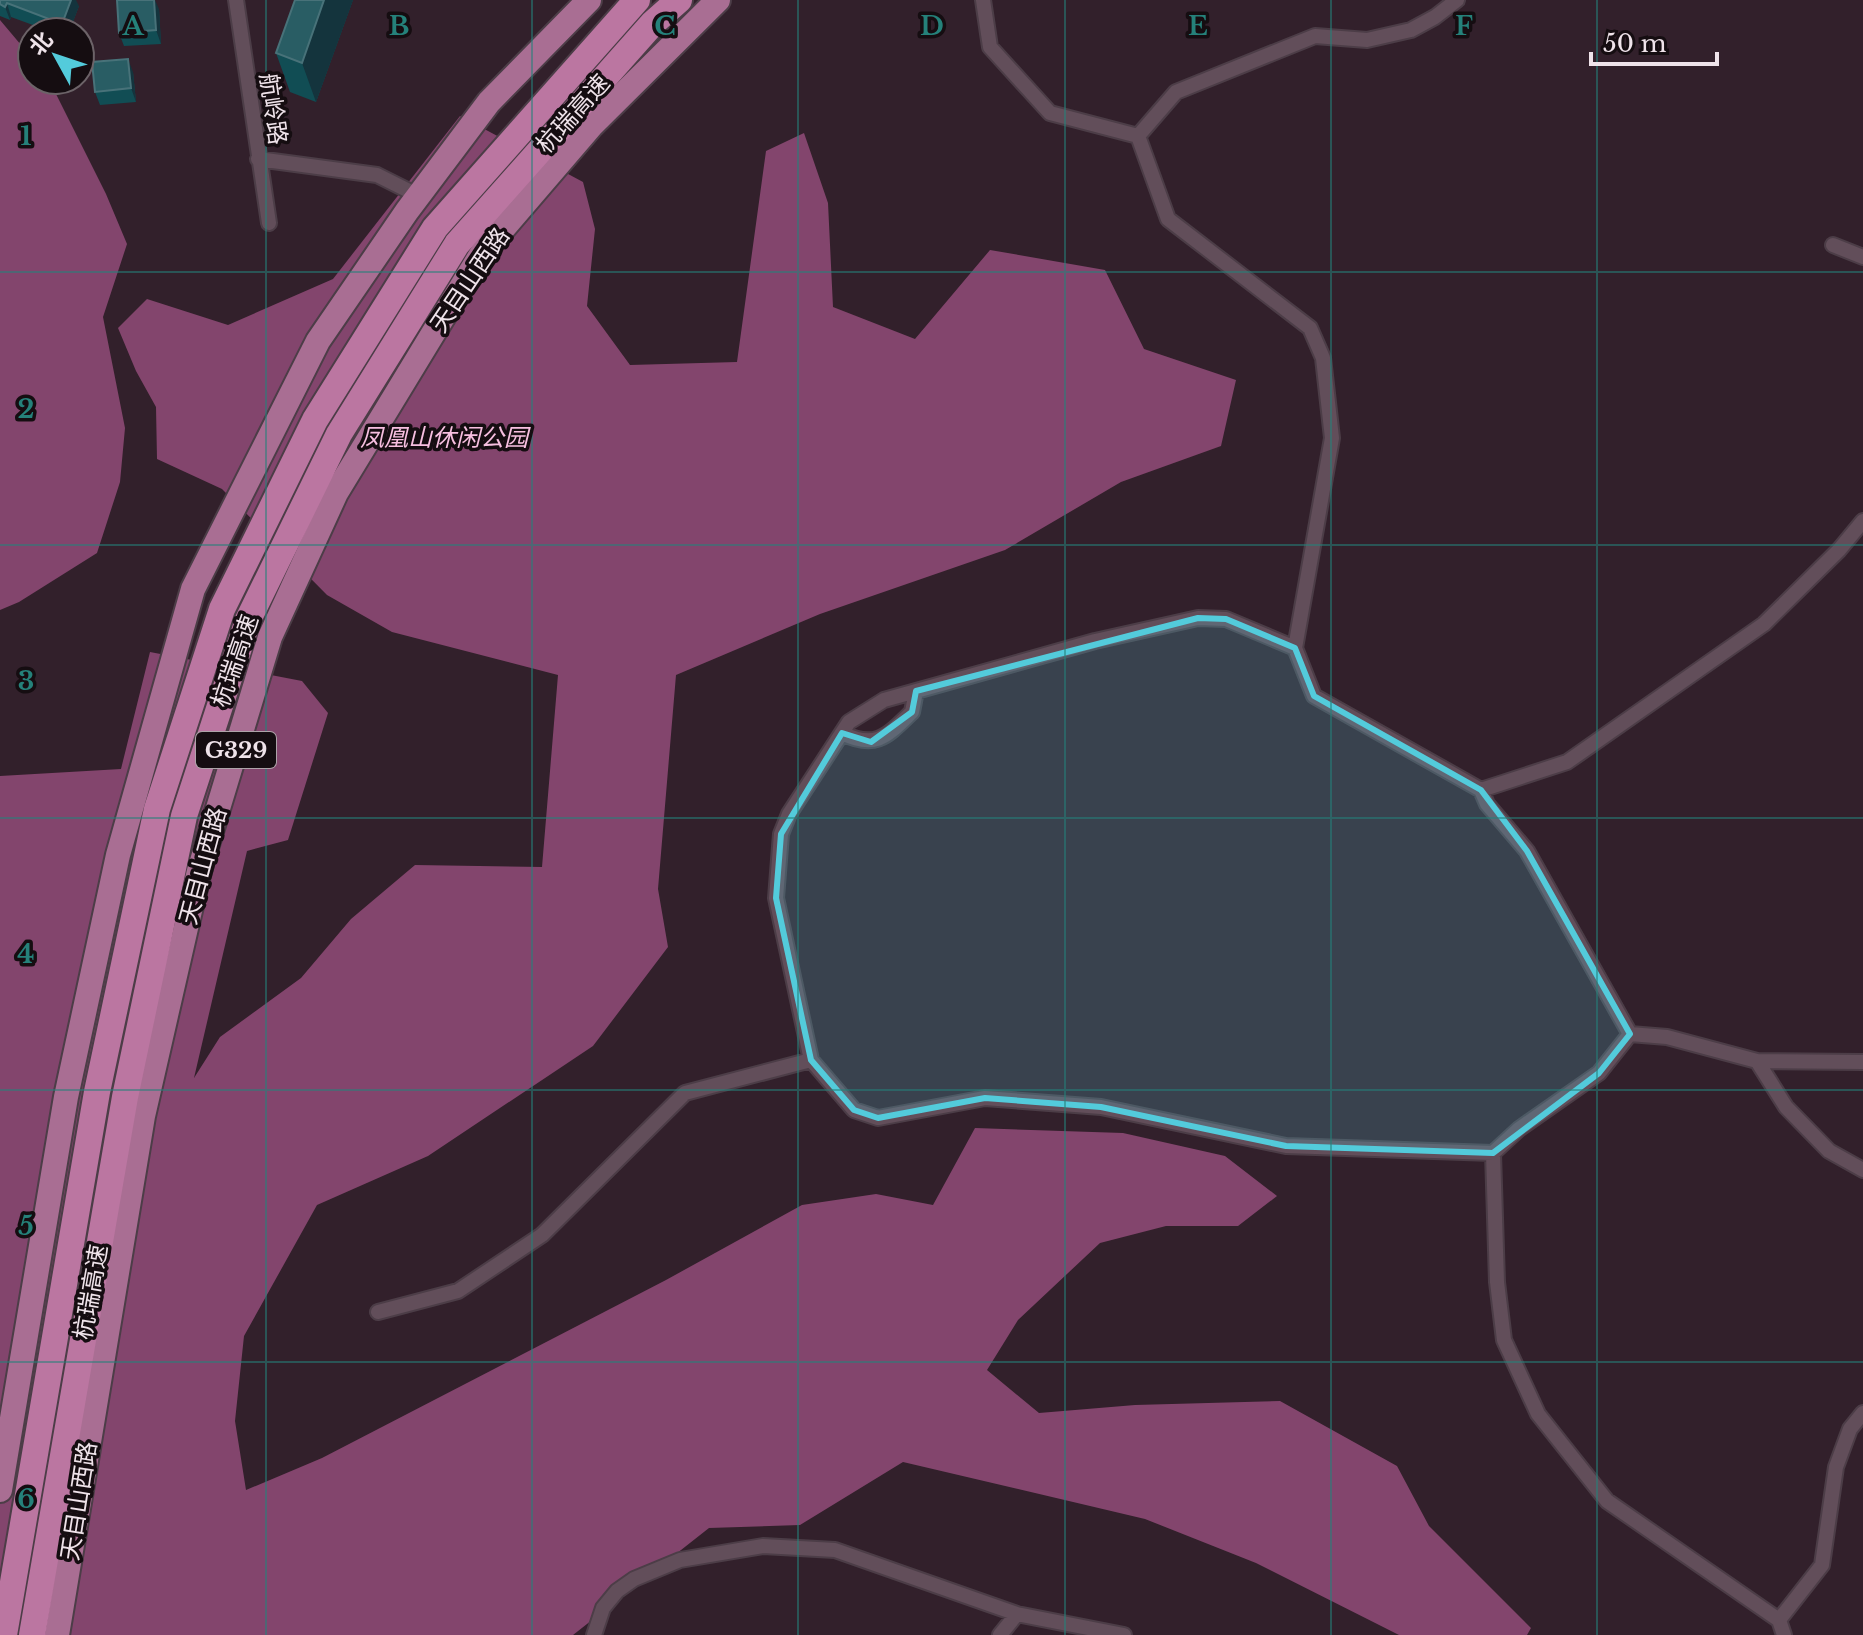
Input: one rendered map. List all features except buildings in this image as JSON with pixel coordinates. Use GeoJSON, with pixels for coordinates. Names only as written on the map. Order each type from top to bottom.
{"type":"FeatureCollection","features":[{"type":"Feature","properties":{"kind":"highway"},"geometry":{"type":"LineString","coordinates":[[0,1490],[63,1112],[82,1021],[118,855],[193,589],[318,341],[489,102],[589,0]]}},
{"type":"Feature","properties":{"kind":"highway","name":"杭瑞高速"},"geometry":{"type":"LineString","coordinates":[[4,1635],[97,1092],[154,824],[222,609],[315,420],[435,228],[637,0]]}},
{"type":"Feature","properties":{"kind":"highway","name":"杭瑞高速"},"geometry":{"type":"LineString","coordinates":[[32,1635],[125,1097],[184,816],[248,620],[339,434],[457,244],[653,23],[679,0]]}},
{"type":"Feature","properties":{"kind":"highway","name":"天目山西路"},"geometry":{"type":"LineString","coordinates":[[57,1635],[143,1116],[199,871],[270,637],[336,493],[482,253],[592,125],[718,0]]}},
{"type":"Feature","properties":{"kind":"street","name":"航岭路"},"geometry":{"type":"LineString","coordinates":[[236,0],[269,223]]}},
{"type":"Feature","properties":{"kind":"street"},"geometry":{"type":"LineString","coordinates":[[983,0],[990,47],[1050,113],[1138,136]]}},
{"type":"Feature","properties":{"kind":"street"},"geometry":{"type":"LineString","coordinates":[[1138,136],[1176,92],[1315,36],[1367,40],[1411,30],[1457,0]]}},
{"type":"Feature","properties":{"kind":"street"},"geometry":{"type":"LineString","coordinates":[[1138,136],[1168,219],[1310,328],[1323,358],[1332,438],[1295,648],[1314,696],[1481,790],[1487,804],[1527,851],[1630,1034]]}},
{"type":"Feature","properties":{"kind":"street"},"geometry":{"type":"LineString","coordinates":[[258,159],[377,175],[419,196]]}},
{"type":"Feature","properties":{"kind":"street"},"geometry":{"type":"LineString","coordinates":[[1833,245],[1863,257]]}},
{"type":"Feature","properties":{"kind":"street"},"geometry":{"type":"LineString","coordinates":[[1481,790],[1567,762],[1764,624],[1839,550],[1863,521]]}},
{"type":"Feature","properties":{"kind":"street"},"geometry":{"type":"LineString","coordinates":[[1295,648],[1226,619],[1198,618],[1095,641],[884,700],[849,722],[789,814],[781,834],[776,898],[811,1060],[854,1110],[878,1118],[985,1098],[1101,1107],[1286,1146],[1493,1153],[1519,1129],[1599,1073],[1630,1034]]}},
{"type":"Feature","properties":{"kind":"street"},"geometry":{"type":"LineString","coordinates":[[842,733],[864,743],[877,740],[912,712],[916,691]]}},
{"type":"Feature","properties":{"kind":"street"},"geometry":{"type":"LineString","coordinates":[[1630,1034],[1667,1037],[1757,1061],[1863,1062]]}},
{"type":"Feature","properties":{"kind":"street"},"geometry":{"type":"LineString","coordinates":[[378,1312],[458,1291],[542,1235],[685,1093],[811,1060]]}},
{"type":"Feature","properties":{"kind":"street"},"geometry":{"type":"LineString","coordinates":[[1757,1061],[1786,1107],[1829,1151],[1863,1170]]}},
{"type":"Feature","properties":{"kind":"street"},"geometry":{"type":"LineString","coordinates":[[1493,1153],[1497,1282],[1504,1340],[1538,1414],[1607,1501],[1779,1620],[1784,1635]]}},
{"type":"Feature","properties":{"kind":"street"},"geometry":{"type":"LineString","coordinates":[[1779,1620],[1822,1565],[1836,1467],[1850,1429],[1863,1413]]}},
{"type":"Feature","properties":{"kind":"street"},"geometry":{"type":"LineString","coordinates":[[594,1635],[603,1608],[617,1591],[634,1579],[680,1560],[763,1546],[835,1550],[1017,1614],[1124,1635]]}},
{"type":"Feature","properties":{"kind":"street"},"geometry":{"type":"LineString","coordinates":[[1000,1635],[1017,1614]]}},
{"type":"Feature","properties":{"kind":"highlighted area"},"geometry":{"type":"Polygon","coordinates":[[[1198,618],[1226,619],[1295,648],[1314,696],[1481,790],[1527,851],[1630,1034],[1599,1073],[1493,1153],[1286,1146],[1101,1107],[985,1098],[878,1118],[854,1110],[811,1060],[776,898],[781,834],[842,733],[871,742],[912,712],[916,691],[1198,618]]]}},
{"type":"Feature","properties":{"kind":"green space"},"geometry":{"type":"Polygon","coordinates":[[[0,20],[16,39],[16,96],[57,96],[127,244],[103,317],[125,428],[120,482],[97,553],[19,602],[0,610],[0,20]]]}},
{"type":"Feature","properties":{"kind":"green space","name":"凤凰山休闲公园"},"geometry":{"type":"Polygon","coordinates":[[[460,116],[583,182],[595,229],[587,306],[630,365],[737,362],[766,151],[804,133],[828,203],[833,307],[915,339],[990,250],[1105,270],[1144,349],[1236,380],[1221,446],[1121,482],[1005,550],[820,614],[676,675],[658,889],[668,947],[593,1046],[428,1156],[317,1205],[244,1336],[235,1421],[246,1490],[322,1458],[666,1280],[802,1205],[876,1194],[933,1205],[975,1128],[1123,1133],[1225,1156],[1277,1196],[1238,1226],[1166,1226],[1100,1243],[1018,1320],[987,1370],[1039,1413],[1135,1405],[1280,1401],[1397,1466],[1429,1526],[1531,1628],[1527,1635],[1399,1635],[1256,1563],[1145,1519],[903,1462],[800,1525],[709,1528],[573,1635],[0,1635],[0,776],[121,769],[150,652],[302,681],[328,713],[288,840],[247,851],[194,1078],[220,1037],[301,978],[351,919],[415,865],[542,867],[558,675],[392,632],[327,595],[222,489],[157,459],[156,407],[136,371],[118,328],[147,299],[228,325],[333,279],[460,116]]]}}]}
